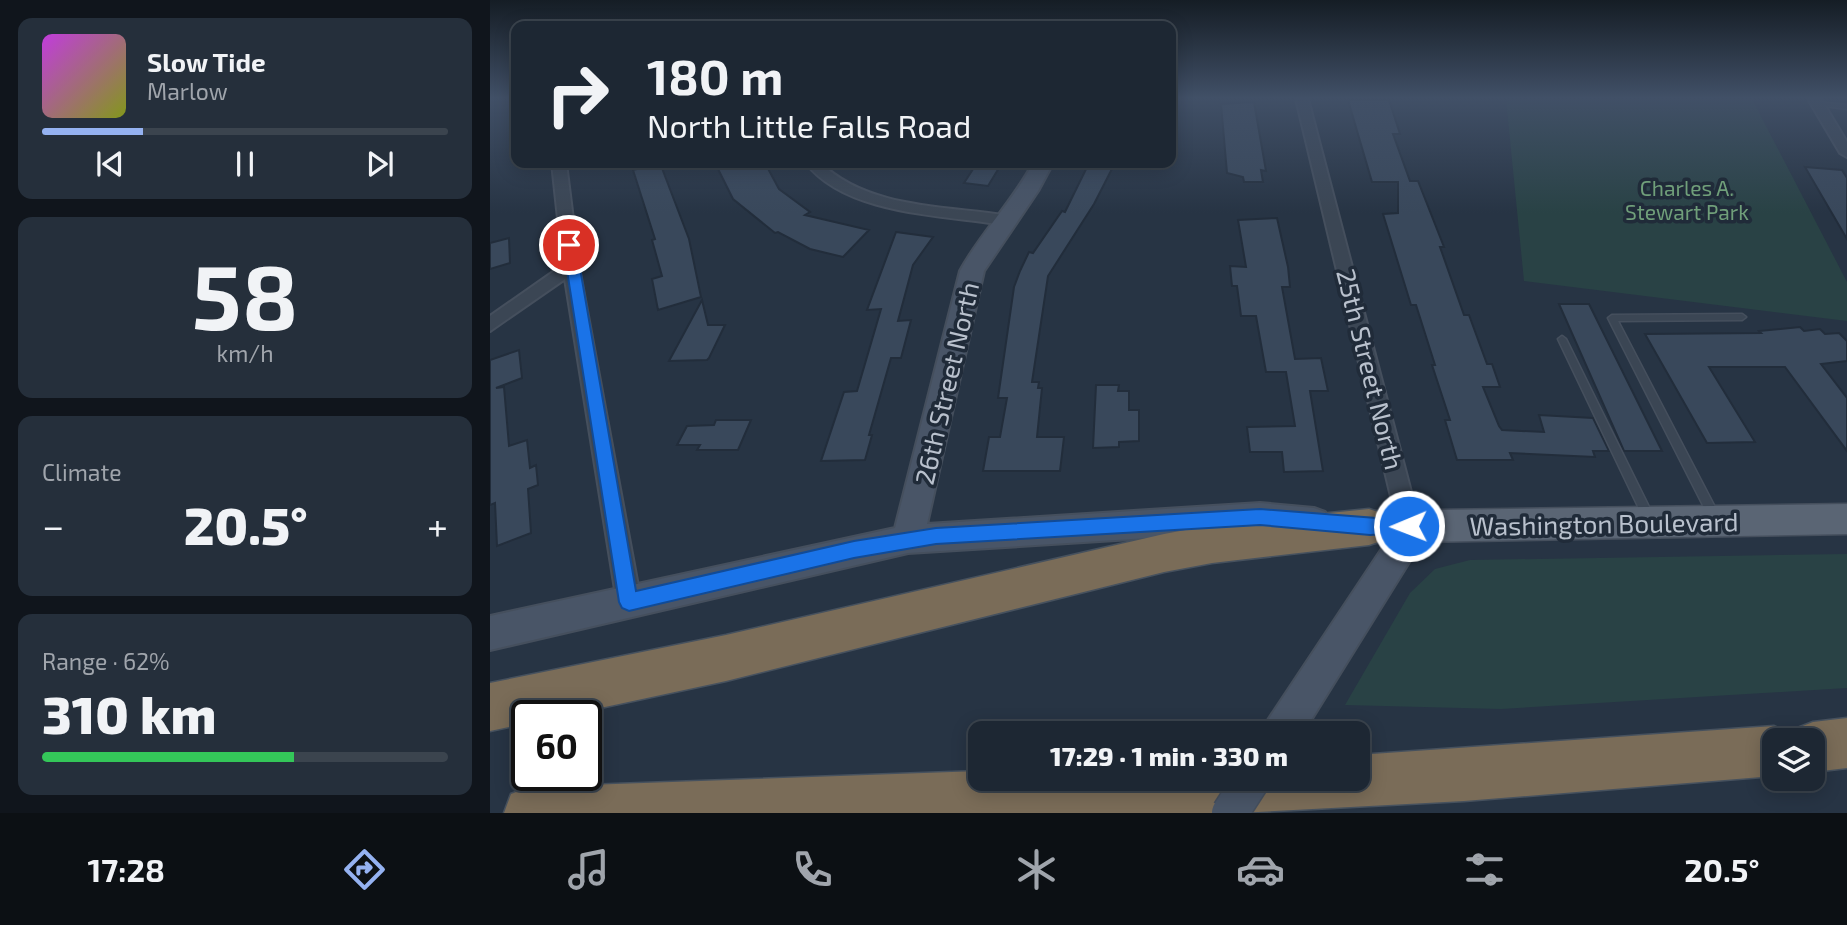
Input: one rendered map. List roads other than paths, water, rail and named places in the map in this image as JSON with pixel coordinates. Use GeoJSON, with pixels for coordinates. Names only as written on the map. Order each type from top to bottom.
{"type":"FeatureCollection","features":[{"type":"Feature","properties":{"kind":"highway"},"geometry":{"type":"LineString","coordinates":[[490,707],[713,661],[1164,553],[1212,544],[1389,527]]}},
{"type":"Feature","properties":{"kind":"highway"},"geometry":{"type":"LineString","coordinates":[[1825,746],[1847,743]]}},
{"type":"Feature","properties":{"kind":"highway"},"geometry":{"type":"LineString","coordinates":[[530,813],[1293,783],[1546,770],[1762,752]]}},
{"type":"Feature","properties":{"kind":"main road","name":"26th Street North"},"geometry":{"type":"LineString","coordinates":[[908,539],[968,281],[981,252],[1040,168]]}},
{"type":"Feature","properties":{"kind":"main road","name":"Washington Boulevard"},"geometry":{"type":"LineString","coordinates":[[490,633],[908,539],[1260,517],[1389,527],[1847,519]]}},
{"type":"Feature","properties":{"kind":"main road"},"geometry":{"type":"LineString","coordinates":[[1289,721],[1400,550],[1389,527]]}},
{"type":"Feature","properties":{"kind":"main road"},"geometry":{"type":"LineString","coordinates":[[1230,813],[1244,791]]}},
{"type":"Feature","properties":{"kind":"street","name":"25th Street North"},"geometry":{"type":"LineString","coordinates":[[1310,137],[1389,527]]}},
{"type":"Feature","properties":{"kind":"street"},"geometry":{"type":"LineString","coordinates":[[1837,137],[1847,153]]}},
{"type":"Feature","properties":{"kind":"street"},"geometry":{"type":"LineString","coordinates":[[560,168],[571,267],[629,602]]}},
{"type":"Feature","properties":{"kind":"street"},"geometry":{"type":"LineString","coordinates":[[818,168],[830,180],[870,198],[1004,220]]}},
{"type":"Feature","properties":{"kind":"street"},"geometry":{"type":"LineString","coordinates":[[490,325],[571,267]]}},
{"type":"Feature","properties":{"kind":"lane"},"geometry":{"type":"LineString","coordinates":[[1717,521],[1612,318],[1742,317]]}},
{"type":"Feature","properties":{"kind":"lane"},"geometry":{"type":"LineString","coordinates":[[1562,339],[1651,522]]}},
{"type":"Feature","properties":{"kind":"park label","name":"Charles A. Stewart Park"},"geometry":{"type":"Point","coordinates":[1687,199]}}]}
